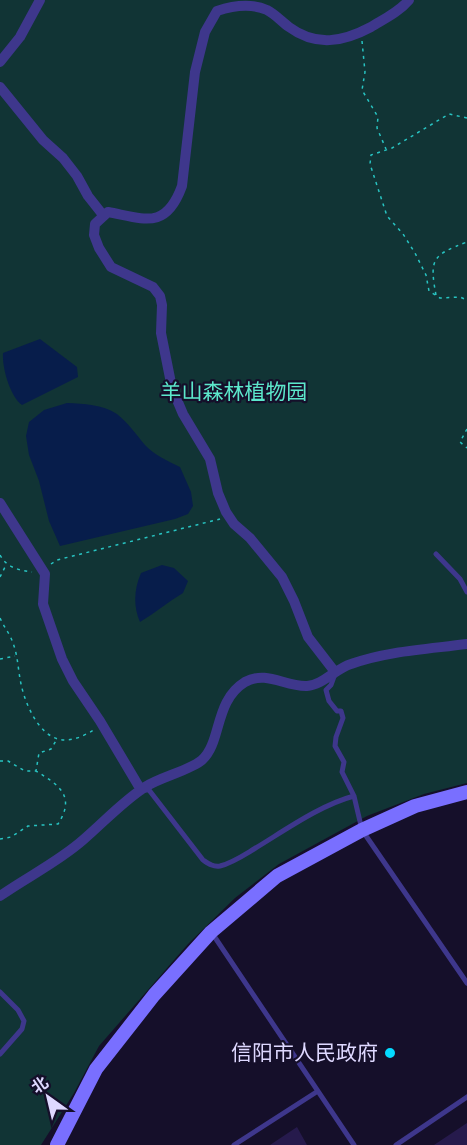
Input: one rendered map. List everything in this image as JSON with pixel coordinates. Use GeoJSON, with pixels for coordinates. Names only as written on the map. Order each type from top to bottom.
{"type":"FeatureCollection","features":[{"type":"Feature","properties":{"kind":"street"},"geometry":{"type":"LineString","coordinates":[[0,62],[20,37],[40,0]]}},
{"type":"Feature","properties":{"kind":"street"},"geometry":{"type":"LineString","coordinates":[[335,672],[308,637],[282,577],[228,515],[218,494],[210,459],[183,414],[172,388],[161,333],[160,296],[153,287],[111,267],[94,235],[95,224],[108,212],[140,220],[153,219],[166,213],[176,202],[182,186],[195,72],[205,32],[217,11],[243,6],[267,11],[291,29],[310,39],[328,42],[345,39],[361,32],[385,19],[409,0]]}},
{"type":"Feature","properties":{"kind":"street"},"geometry":{"type":"LineString","coordinates":[[0,87],[43,140],[63,158],[103,215]]}},
{"type":"Feature","properties":{"kind":"street"},"geometry":{"type":"LineString","coordinates":[[0,503],[44,572],[43,604],[62,659],[73,681],[141,790]]}},
{"type":"Feature","properties":{"kind":"street"},"geometry":{"type":"LineString","coordinates":[[0,896],[82,841],[126,801],[148,785],[202,761],[210,750],[221,714],[232,693],[246,682],[262,676],[308,686],[326,679],[352,663],[389,655],[467,644]]}},
{"type":"Feature","properties":{"kind":"street"},"geometry":{"type":"LineString","coordinates":[[57,1145],[96,1069],[154,995],[211,932],[277,876],[362,830],[415,806],[467,792]]}},
{"type":"Feature","properties":{"kind":"lane"},"geometry":{"type":"LineString","coordinates":[[436,554],[460,579],[467,592]]}},
{"type":"Feature","properties":{"kind":"lane"},"geometry":{"type":"LineString","coordinates":[[335,672],[326,694],[337,711],[341,711],[343,718],[335,746],[344,762],[342,772],[354,796],[362,830],[467,983]]}},
{"type":"Feature","properties":{"kind":"lane"},"geometry":{"type":"LineString","coordinates":[[141,790],[149,790],[203,860],[211,865],[220,866],[241,857],[331,805],[354,796]]}},
{"type":"Feature","properties":{"kind":"lane"},"geometry":{"type":"LineString","coordinates":[[211,932],[354,1145]]}},
{"type":"Feature","properties":{"kind":"lane"},"geometry":{"type":"LineString","coordinates":[[0,992],[18,1010],[24,1021],[22,1029],[0,1054]]}},
{"type":"Feature","properties":{"kind":"lane"},"geometry":{"type":"LineString","coordinates":[[234,1145],[318,1091]]}},
{"type":"Feature","properties":{"kind":"lane"},"geometry":{"type":"LineString","coordinates":[[396,1145],[467,1097]]}},
{"type":"Feature","properties":{"kind":"path"},"geometry":{"type":"LineString","coordinates":[[361,32],[365,72],[362,90],[378,117],[377,128],[387,150]]}},
{"type":"Feature","properties":{"kind":"path"},"geometry":{"type":"LineString","coordinates":[[467,118],[449,114],[387,150],[371,155],[370,164],[387,216],[416,253],[426,275],[429,291],[440,298],[460,297],[467,300]]}},
{"type":"Feature","properties":{"kind":"path"},"geometry":{"type":"LineString","coordinates":[[436,295],[433,278],[435,260],[442,251],[467,242]]}},
{"type":"Feature","properties":{"kind":"path"},"geometry":{"type":"LineString","coordinates":[[467,429],[460,442],[467,448]]}},
{"type":"Feature","properties":{"kind":"path"},"geometry":{"type":"LineString","coordinates":[[0,555],[14,569],[44,572],[57,560],[218,520],[228,515]]}},
{"type":"Feature","properties":{"kind":"path"},"geometry":{"type":"LineString","coordinates":[[0,577],[7,563]]}},
{"type":"Feature","properties":{"kind":"path"},"geometry":{"type":"LineString","coordinates":[[0,618],[13,641],[27,705],[45,731],[57,739],[72,740],[103,726]]}},
{"type":"Feature","properties":{"kind":"path"},"geometry":{"type":"LineString","coordinates":[[0,659],[16,656]]}},
{"type":"Feature","properties":{"kind":"path"},"geometry":{"type":"LineString","coordinates":[[36,771],[39,753],[51,749],[57,739]]}},
{"type":"Feature","properties":{"kind":"path"},"geometry":{"type":"LineString","coordinates":[[0,761],[8,761],[25,771],[36,771],[62,789],[66,800],[65,813],[58,824],[28,826],[11,837],[0,839]]}},
{"type":"Feature","properties":{"kind":"green space","name":"羊山森林植物园"},"geometry":{"type":"Polygon","coordinates":[[[0,0],[467,0],[467,783],[424,794],[367,816],[279,864],[235,898],[188,944],[99,1046],[74,1093],[41,1145],[0,1145],[0,0]]]}},
{"type":"Feature","properties":{"kind":"water"},"geometry":{"type":"Polygon","coordinates":[[[40,339],[77,367],[78,377],[22,405],[14,395],[8,381],[3,353],[40,339]]]}},
{"type":"Feature","properties":{"kind":"water"},"geometry":{"type":"Polygon","coordinates":[[[67,403],[93,405],[117,414],[149,449],[180,467],[191,492],[193,506],[188,514],[60,546],[49,521],[39,481],[29,455],[26,436],[29,422],[44,410],[67,403]]]}},
{"type":"Feature","properties":{"kind":"water"},"geometry":{"type":"Polygon","coordinates":[[[162,565],[174,568],[188,581],[183,593],[140,622],[135,604],[141,573],[162,565]]]}},
{"type":"Feature","properties":{"kind":"building"},"geometry":{"type":"Polygon","coordinates":[[[467,1123],[467,1145],[434,1145],[467,1123]]]}},
{"type":"Feature","properties":{"kind":"building"},"geometry":{"type":"Polygon","coordinates":[[[297,1127],[307,1145],[270,1145],[297,1127]]]}},
{"type":"Feature","properties":{"kind":"place","name":"信阳市人民政府"},"geometry":{"type":"Point","coordinates":[390,1053]}}]}
